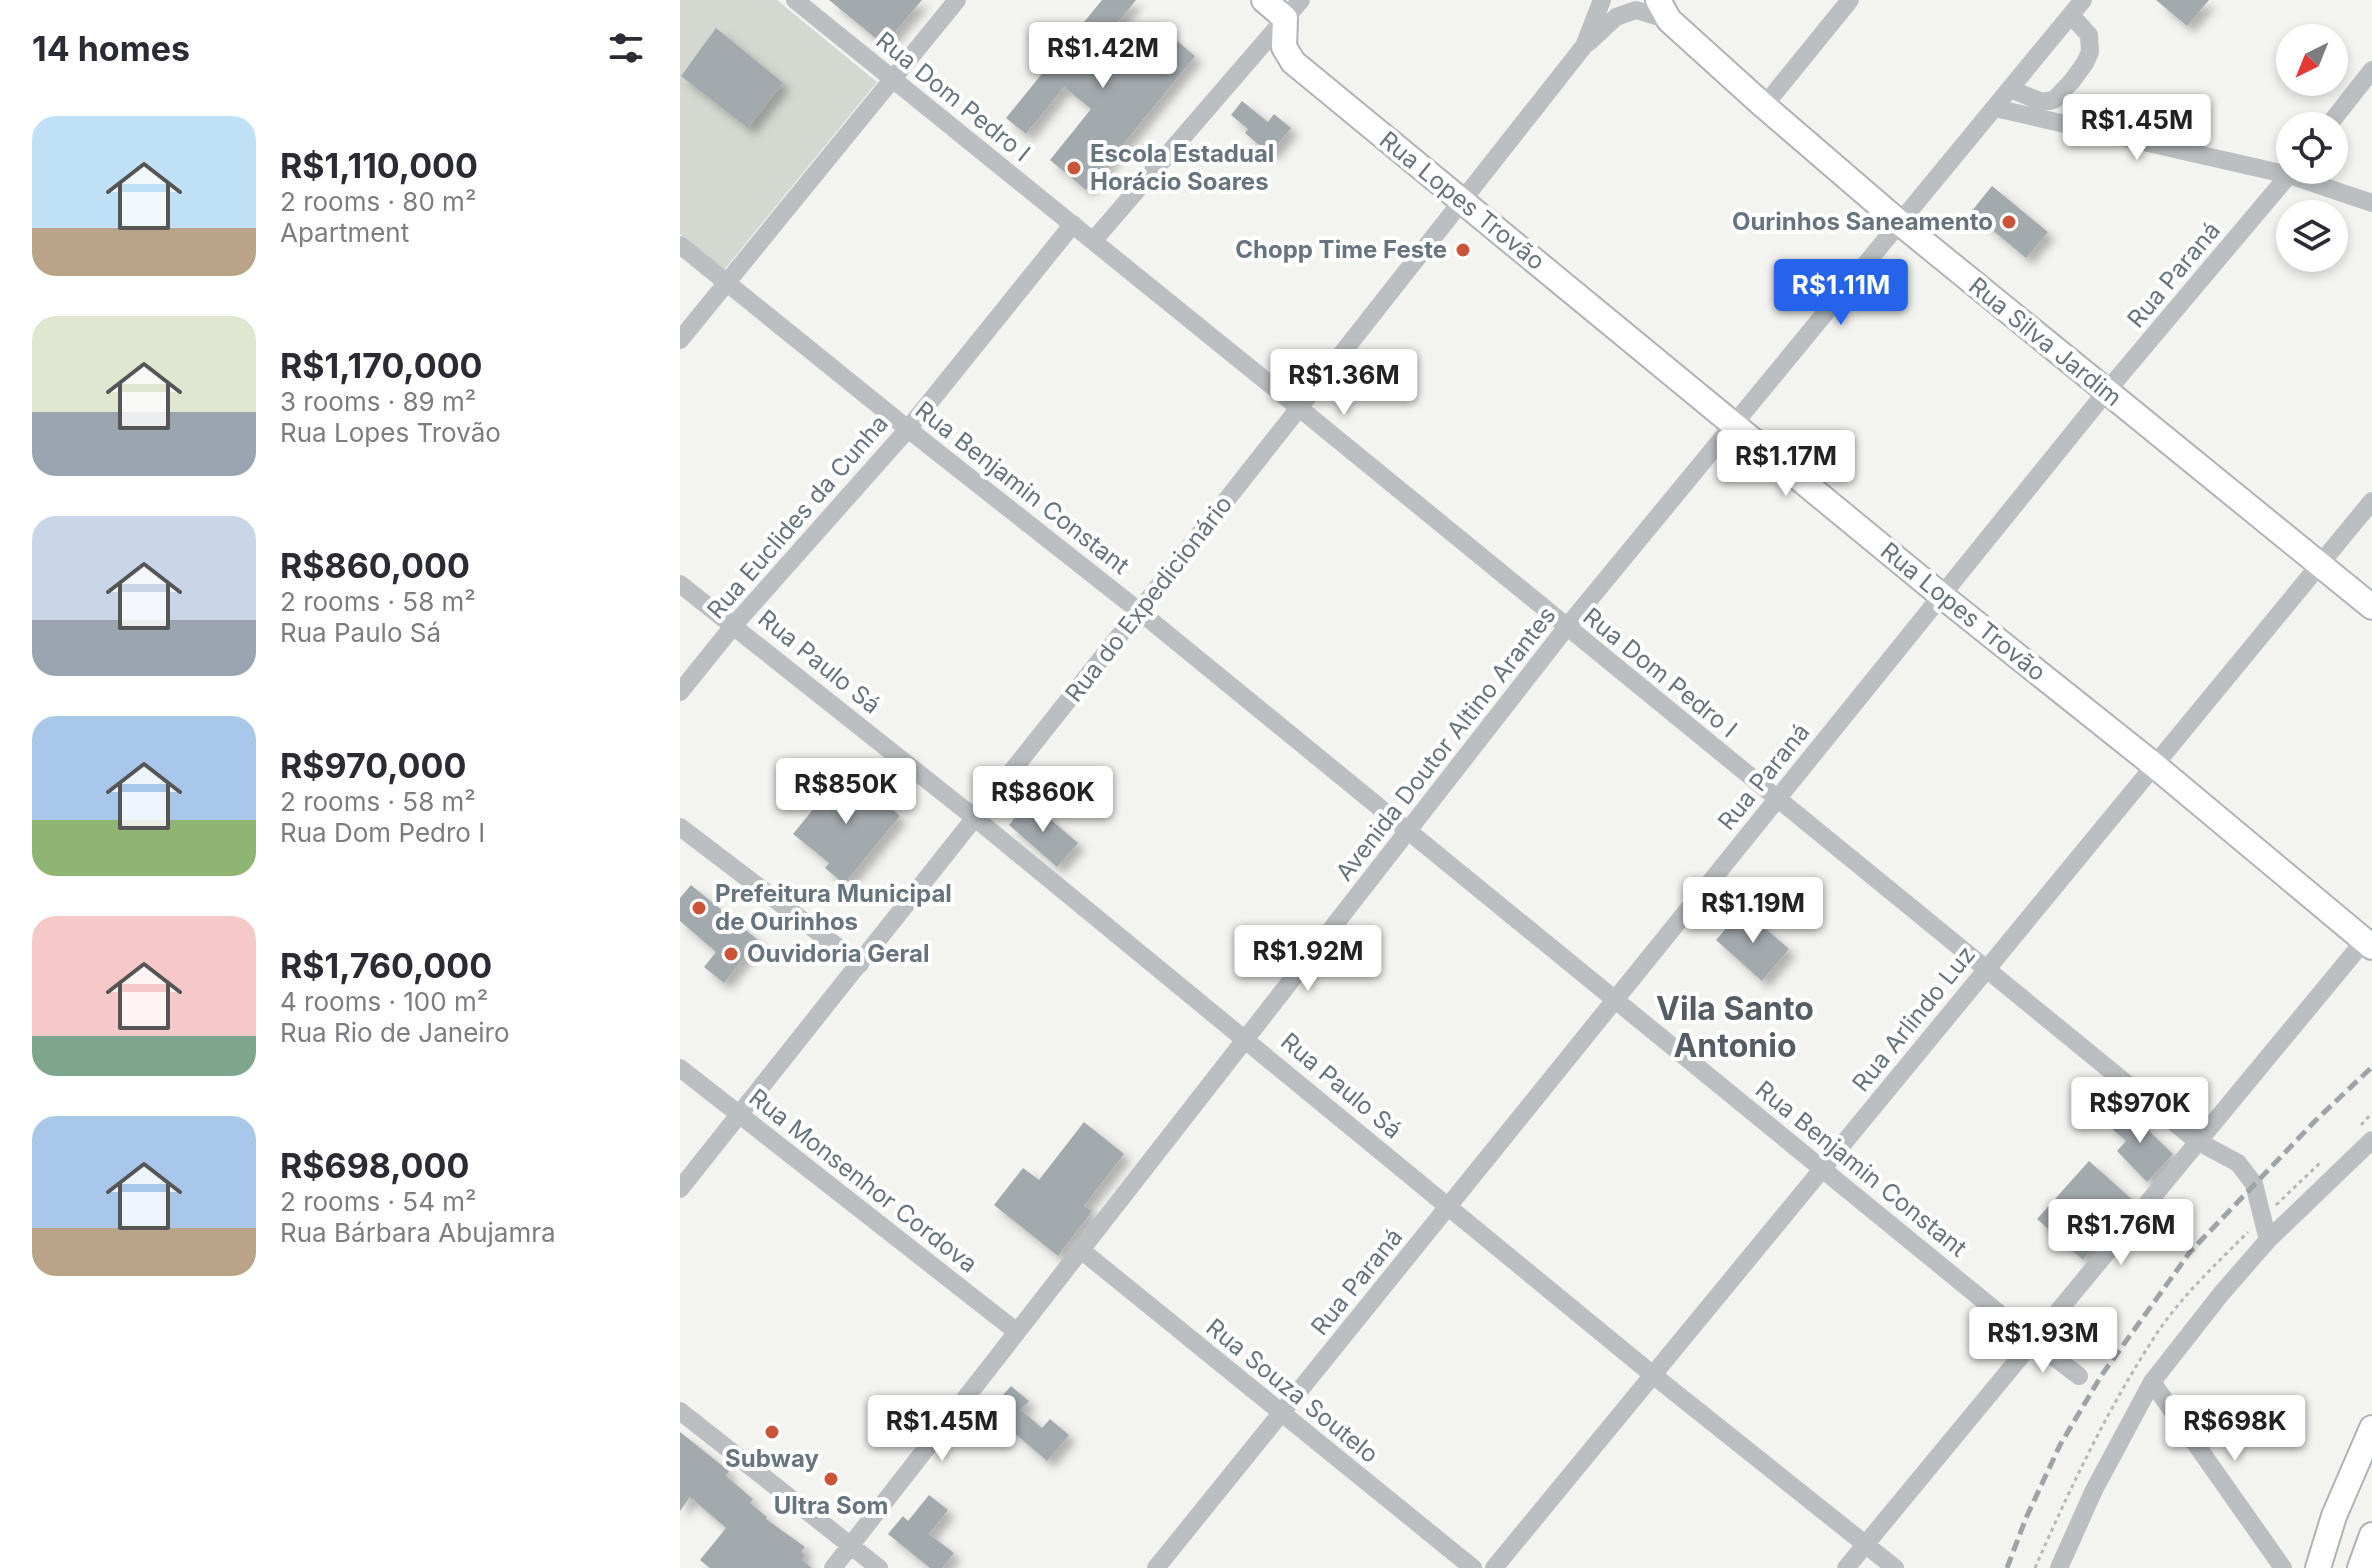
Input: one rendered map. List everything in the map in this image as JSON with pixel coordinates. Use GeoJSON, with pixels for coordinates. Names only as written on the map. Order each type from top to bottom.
{"type":"FeatureCollection","features":[{"type":"Feature","properties":{"kind":"main road"},"geometry":{"type":"LineString","coordinates":[[1264,0],[1293,9]]}},
{"type":"Feature","properties":{"kind":"main road","name":"Rua Silva Jardim"},"geometry":{"type":"LineString","coordinates":[[1666,7],[1764,106],[1900,223],[2372,607]]}},
{"type":"Feature","properties":{"kind":"main road","name":"Rua Lopes Trovão"},"geometry":{"type":"LineString","coordinates":[[1293,9],[1284,47],[1293,62],[1942,596],[2369,939]]}},
{"type":"Feature","properties":{"kind":"main road"},"geometry":{"type":"LineString","coordinates":[[2318,1568],[2334,1516],[2372,1428]]}},
{"type":"Feature","properties":{"kind":"main road"},"geometry":{"type":"LineString","coordinates":[[2360,1568],[2372,1535]]}},
{"type":"Feature","properties":{"kind":"street","name":"Rua Dom Pedro I"},"geometry":{"type":"LineString","coordinates":[[795,0],[2197,1141],[2238,1163],[2254,1184],[2268,1240]]}},
{"type":"Feature","properties":{"kind":"street"},"geometry":{"type":"LineString","coordinates":[[680,340],[957,0]]}},
{"type":"Feature","properties":{"kind":"street","name":"Rua do Expedicionário"},"geometry":{"type":"LineString","coordinates":[[680,1189],[1584,46],[1602,0]]}},
{"type":"Feature","properties":{"kind":"street"},"geometry":{"type":"LineString","coordinates":[[1764,106],[1850,0]]}},
{"type":"Feature","properties":{"kind":"street"},"geometry":{"type":"LineString","coordinates":[[1584,46],[1616,17],[1636,10],[1666,7]]}},
{"type":"Feature","properties":{"kind":"street"},"geometry":{"type":"LineString","coordinates":[[2010,89],[2042,102],[2054,100],[2072,81],[2090,52],[2089,35],[2077,7]]}},
{"type":"Feature","properties":{"kind":"street","name":"Avenida Doutor Altino Arantes"},"geometry":{"type":"LineString","coordinates":[[833,1568],[1566,628],[2077,7]]}},
{"type":"Feature","properties":{"kind":"street"},"geometry":{"type":"LineString","coordinates":[[1093,241],[1293,9]]}},
{"type":"Feature","properties":{"kind":"street"},"geometry":{"type":"LineString","coordinates":[[2339,112],[2372,70]]}},
{"type":"Feature","properties":{"kind":"street"},"geometry":{"type":"LineString","coordinates":[[1995,108],[2276,170]]}},
{"type":"Feature","properties":{"kind":"street","name":"Rua Paraná"},"geometry":{"type":"LineString","coordinates":[[1156,1568],[2106,392],[2282,184]]}},
{"type":"Feature","properties":{"kind":"street"},"geometry":{"type":"LineString","coordinates":[[2321,184],[2372,203]]}},
{"type":"Feature","properties":{"kind":"street","name":"Rua Euclides da Cunha"},"geometry":{"type":"LineString","coordinates":[[680,692],[734,625],[908,429],[1073,224]]}},
{"type":"Feature","properties":{"kind":"street","name":"Rua Benjamin Constant"},"geometry":{"type":"LineString","coordinates":[[680,245],[1139,611],[2079,1376]]}},
{"type":"Feature","properties":{"kind":"street","name":"Rua Arlindo Luz"},"geometry":{"type":"LineString","coordinates":[[1494,1568],[2372,501]]}},
{"type":"Feature","properties":{"kind":"street","name":"Rua Paulo Sá"},"geometry":{"type":"LineString","coordinates":[[680,584],[975,818],[1653,1375],[1895,1568]]}},
{"type":"Feature","properties":{"kind":"street"},"geometry":{"type":"LineString","coordinates":[[680,827],[860,964]]}},
{"type":"Feature","properties":{"kind":"street"},"geometry":{"type":"LineString","coordinates":[[1846,1568],[2197,1141],[2369,939]]}},
{"type":"Feature","properties":{"kind":"street","name":"Rua Monsenhor Cordova"},"geometry":{"type":"LineString","coordinates":[[680,1068],[1017,1332]]}},
{"type":"Feature","properties":{"kind":"street"},"geometry":{"type":"LineString","coordinates":[[2059,1568],[2094,1490],[2152,1382],[2268,1240],[2372,1140]]}},
{"type":"Feature","properties":{"kind":"street","name":"Rua Souza Soutelo"},"geometry":{"type":"LineString","coordinates":[[1081,1250],[1473,1568]]}},
{"type":"Feature","properties":{"kind":"street"},"geometry":{"type":"LineString","coordinates":[[2152,1382],[2283,1568]]}},
{"type":"Feature","properties":{"kind":"street"},"geometry":{"type":"LineString","coordinates":[[680,1411],[879,1568]]}},
{"type":"Feature","properties":{"kind":"shaded area"},"geometry":{"type":"Polygon","coordinates":[[[680,0],[777,0],[877,82],[724,270],[680,234],[680,0]]]}},
{"type":"Feature","properties":{"kind":"building"},"geometry":{"type":"Polygon","coordinates":[[[829,0],[922,0],[884,45],[829,0]]]}},
{"type":"Feature","properties":{"kind":"building"},"geometry":{"type":"Polygon","coordinates":[[[1102,0],[1136,0],[1097,48],[1120,67],[1155,23],[1195,56],[1086,190],[1050,160],[1091,109],[1064,87],[1026,134],[1006,118],[1102,0]]]}},
{"type":"Feature","properties":{"kind":"building"},"geometry":{"type":"Polygon","coordinates":[[[2156,0],[2209,0],[2187,26],[2156,0]]]}},
{"type":"Feature","properties":{"kind":"building"},"geometry":{"type":"Polygon","coordinates":[[[716,28],[783,83],[748,128],[681,76],[716,28]]]}},
{"type":"Feature","properties":{"kind":"building"},"geometry":{"type":"Polygon","coordinates":[[[1242,101],[1268,122],[1274,114],[1291,128],[1270,154],[1245,133],[1248,129],[1231,115],[1242,101]]]}},
{"type":"Feature","properties":{"kind":"building","name":"Ourinhos Saneamento"},"geometry":{"type":"Polygon","coordinates":[[[1992,186],[2048,232],[2026,258],[1971,212],[1992,186]]]}},
{"type":"Feature","properties":{"kind":"building"},"geometry":{"type":"Polygon","coordinates":[[[845,770],[900,816],[844,884],[825,868],[829,863],[793,834],[845,770]]]}},
{"type":"Feature","properties":{"kind":"building"},"geometry":{"type":"Polygon","coordinates":[[[1029,801],[1078,843],[1057,867],[1009,825],[1029,801]]]}},
{"type":"Feature","properties":{"kind":"building"},"geometry":{"type":"Polygon","coordinates":[[[691,885],[758,940],[724,983],[704,967],[716,952],[680,921],[680,898],[691,885]]]}},
{"type":"Feature","properties":{"kind":"building"},"geometry":{"type":"Polygon","coordinates":[[[1743,909],[1789,949],[1762,981],[1716,940],[1743,909]]]}},
{"type":"Feature","properties":{"kind":"building"},"geometry":{"type":"Polygon","coordinates":[[[2124,1107],[2173,1154],[2147,1182],[2117,1151],[2126,1141],[2108,1125],[2124,1107]]]}},
{"type":"Feature","properties":{"kind":"building"},"geometry":{"type":"Polygon","coordinates":[[[1084,1122],[1124,1154],[1084,1206],[1092,1211],[1058,1256],[994,1205],[1023,1168],[1039,1180],[1084,1122]]]}},
{"type":"Feature","properties":{"kind":"building"},"geometry":{"type":"Polygon","coordinates":[[[2089,1161],[2134,1201],[2083,1260],[2037,1219],[2089,1161]]]}},
{"type":"Feature","properties":{"kind":"building"},"geometry":{"type":"Polygon","coordinates":[[[1011,1386],[1029,1401],[1021,1410],[1042,1428],[1050,1419],[1069,1435],[1047,1461],[989,1411],[1011,1386]]]}},
{"type":"Feature","properties":{"kind":"building"},"geometry":{"type":"Polygon","coordinates":[[[680,1432],[729,1471],[726,1476],[753,1499],[750,1503],[766,1519],[805,1547],[801,1552],[805,1556],[802,1560],[812,1568],[710,1568],[700,1560],[726,1528],[690,1497],[680,1511],[680,1432]]]}},
{"type":"Feature","properties":{"kind":"building"},"geometry":{"type":"Polygon","coordinates":[[[929,1495],[948,1510],[929,1534],[954,1553],[942,1568],[930,1568],[888,1534],[903,1516],[908,1521],[929,1495]]]}},
{"type":"Feature","properties":{"kind":"railway"},"geometry":{"type":"LineString","coordinates":[[2007,1568],[2060,1445],[2101,1376],[2190,1252],[2316,1120],[2372,1067]]}},
{"type":"Feature","properties":{"kind":"place","name":"Escola Estadual Horácio Soares"},"geometry":{"type":"Point","coordinates":[1074,168]}},
{"type":"Feature","properties":{"kind":"place","name":"Ourinhos Saneamento"},"geometry":{"type":"Point","coordinates":[2009,222]}},
{"type":"Feature","properties":{"kind":"place","name":"Chopp Time Feste"},"geometry":{"type":"Point","coordinates":[1463,250]}},
{"type":"Feature","properties":{"kind":"place","name":"Prefeitura Municipal de Ourinhos"},"geometry":{"type":"Point","coordinates":[699,908]}},
{"type":"Feature","properties":{"kind":"place","name":"Ouvidoria Geral"},"geometry":{"type":"Point","coordinates":[731,954]}},
{"type":"Feature","properties":{"kind":"place","name":"Subway"},"geometry":{"type":"Point","coordinates":[772,1432]}},
{"type":"Feature","properties":{"kind":"place","name":"Ultra Som"},"geometry":{"type":"Point","coordinates":[831,1479]}},
{"type":"Feature","properties":{"kind":"district","name":"Vila Santo Antonio"},"geometry":{"type":"Point","coordinates":[1735,1028]}}]}
